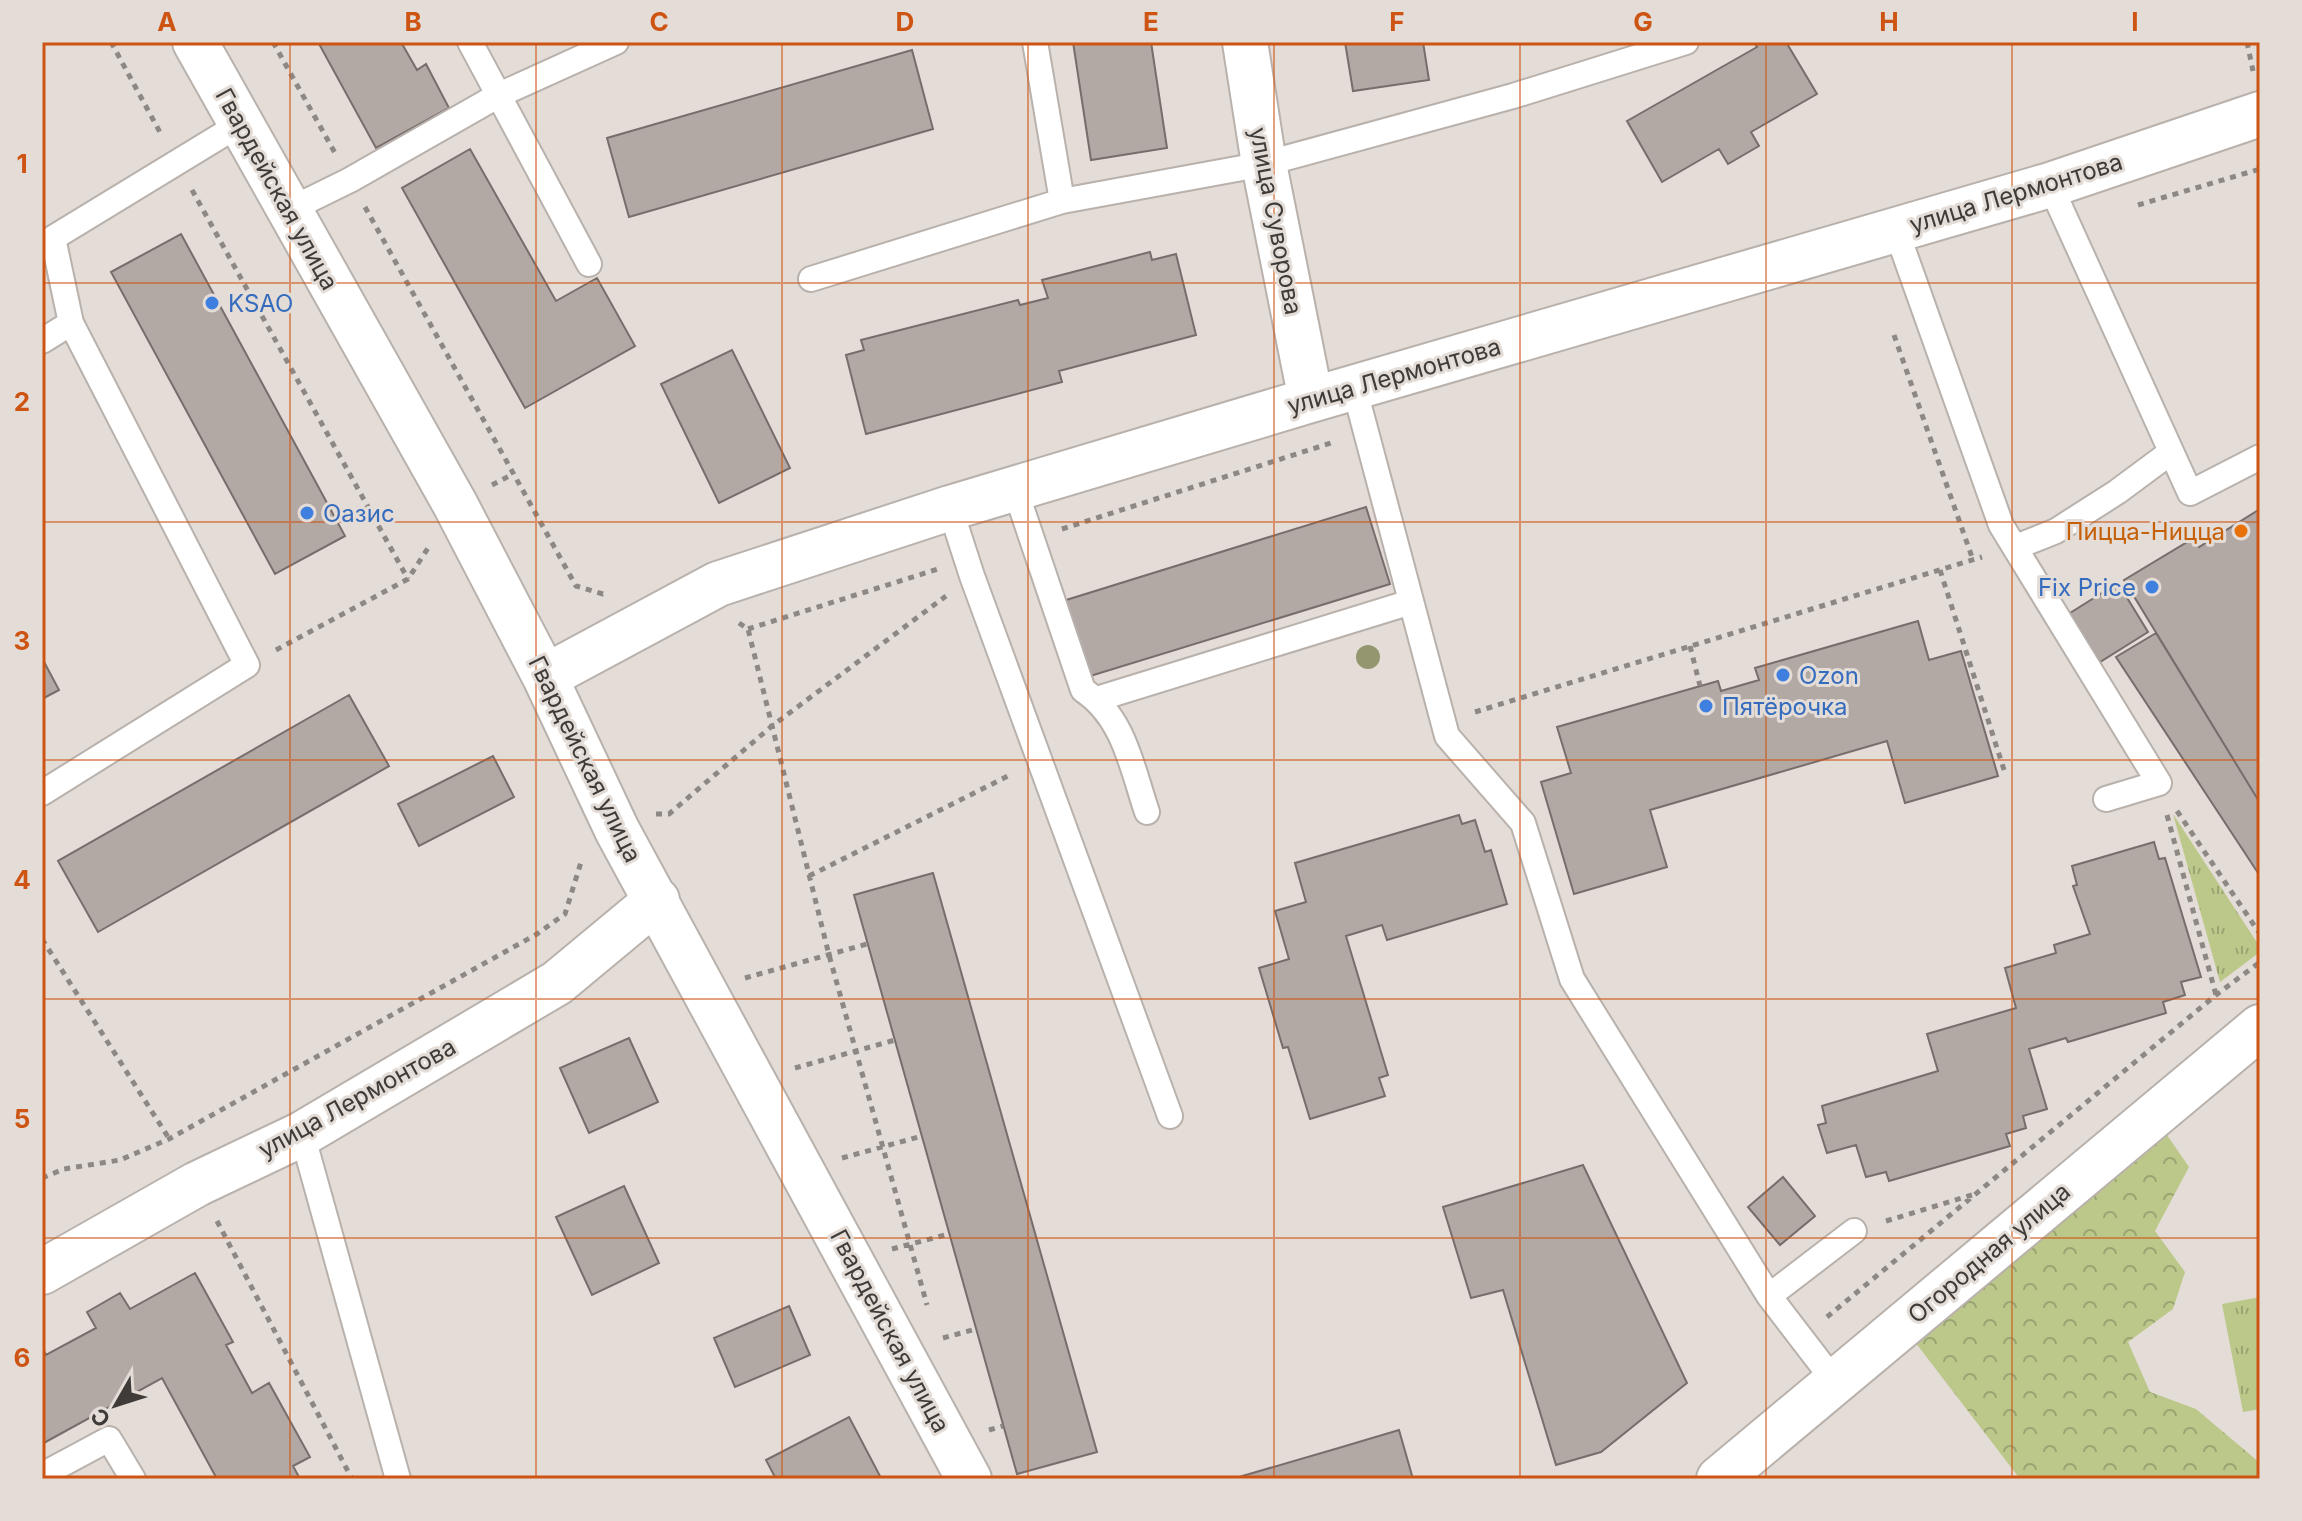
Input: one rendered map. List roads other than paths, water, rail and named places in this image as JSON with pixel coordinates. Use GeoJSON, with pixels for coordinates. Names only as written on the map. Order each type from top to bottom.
{"type":"FeatureCollection","features":[{"type":"Feature","properties":{"kind":"street","name":"Гвардейская улица"},"geometry":{"type":"LineString","coordinates":[[195,42],[455,504],[545,677],[617,830],[969,1479]]}},
{"type":"Feature","properties":{"kind":"street","name":"улица Суворова"},"geometry":{"type":"LineString","coordinates":[[1245,42],[1264,164],[1311,400]]}},
{"type":"Feature","properties":{"kind":"street","name":"улица Лермонтова"},"geometry":{"type":"LineString","coordinates":[[545,677],[718,584],[950,508],[2050,185],[2260,114]]}},
{"type":"Feature","properties":{"kind":"street","name":"улица Лермонтова"},"geometry":{"type":"LineString","coordinates":[[42,1272],[197,1184],[302,1134],[557,983],[657,900]]}},
{"type":"Feature","properties":{"kind":"street","name":"Огородная улица"},"geometry":{"type":"LineString","coordinates":[[1719,1479],[2260,1027]]}},
{"type":"Feature","properties":{"kind":"lane"},"geometry":{"type":"LineString","coordinates":[[470,42],[589,264]]}},
{"type":"Feature","properties":{"kind":"lane"},"geometry":{"type":"LineString","coordinates":[[289,210],[350,180],[499,95],[616,42]]}},
{"type":"Feature","properties":{"kind":"lane"},"geometry":{"type":"LineString","coordinates":[[1035,42],[1062,201]]}},
{"type":"Feature","properties":{"kind":"lane"},"geometry":{"type":"LineString","coordinates":[[811,279],[1062,201],[1264,164],[1513,96],[1686,42]]}},
{"type":"Feature","properties":{"kind":"lane"},"geometry":{"type":"LineString","coordinates":[[42,793],[247,665],[71,323],[53,238],[240,124]]}},
{"type":"Feature","properties":{"kind":"lane"},"geometry":{"type":"LineString","coordinates":[[2050,185],[2190,493],[2260,457]]}},
{"type":"Feature","properties":{"kind":"lane"},"geometry":{"type":"LineString","coordinates":[[1896,230],[2001,525],[2159,783],[2106,799]]}},
{"type":"Feature","properties":{"kind":"lane"},"geometry":{"type":"LineString","coordinates":[[42,341],[71,323]]}},
{"type":"Feature","properties":{"kind":"lane"},"geometry":{"type":"LineString","coordinates":[[1354,387],[1447,736],[1523,823],[1572,979],[1769,1296],[1835,1382]]}},
{"type":"Feature","properties":{"kind":"lane"},"geometry":{"type":"LineString","coordinates":[[2016,547],[2056,531],[2171,452]]}},
{"type":"Feature","properties":{"kind":"lane"},"geometry":{"type":"LineString","coordinates":[[1015,489],[1083,690],[1097,699],[1117,724],[1147,812]]}},
{"type":"Feature","properties":{"kind":"lane"},"geometry":{"type":"LineString","coordinates":[[950,508],[969,568],[1170,1116]]}},
{"type":"Feature","properties":{"kind":"lane"},"geometry":{"type":"LineString","coordinates":[[1097,699],[1411,602]]}},
{"type":"Feature","properties":{"kind":"lane"},"geometry":{"type":"LineString","coordinates":[[302,1134],[398,1479]]}},
{"type":"Feature","properties":{"kind":"lane"},"geometry":{"type":"LineString","coordinates":[[1769,1296],[1854,1231]]}},
{"type":"Feature","properties":{"kind":"lane"},"geometry":{"type":"LineString","coordinates":[[42,1475],[109,1439],[133,1479]]}},
{"type":"Feature","properties":{"kind":"place","name":"KSAO"},"geometry":{"type":"Point","coordinates":[212,303]}},
{"type":"Feature","properties":{"kind":"place","name":"Оазис"},"geometry":{"type":"Point","coordinates":[307,513]}},
{"type":"Feature","properties":{"kind":"place","name":"Пицца-Ницца"},"geometry":{"type":"Point","coordinates":[2241,531]}},
{"type":"Feature","properties":{"kind":"place","name":"Fix Price"},"geometry":{"type":"Point","coordinates":[2152,587]}},
{"type":"Feature","properties":{"kind":"place","name":"Ozon"},"geometry":{"type":"Point","coordinates":[1783,675]}},
{"type":"Feature","properties":{"kind":"place","name":"Пятёрочка"},"geometry":{"type":"Point","coordinates":[1706,706]}}]}
